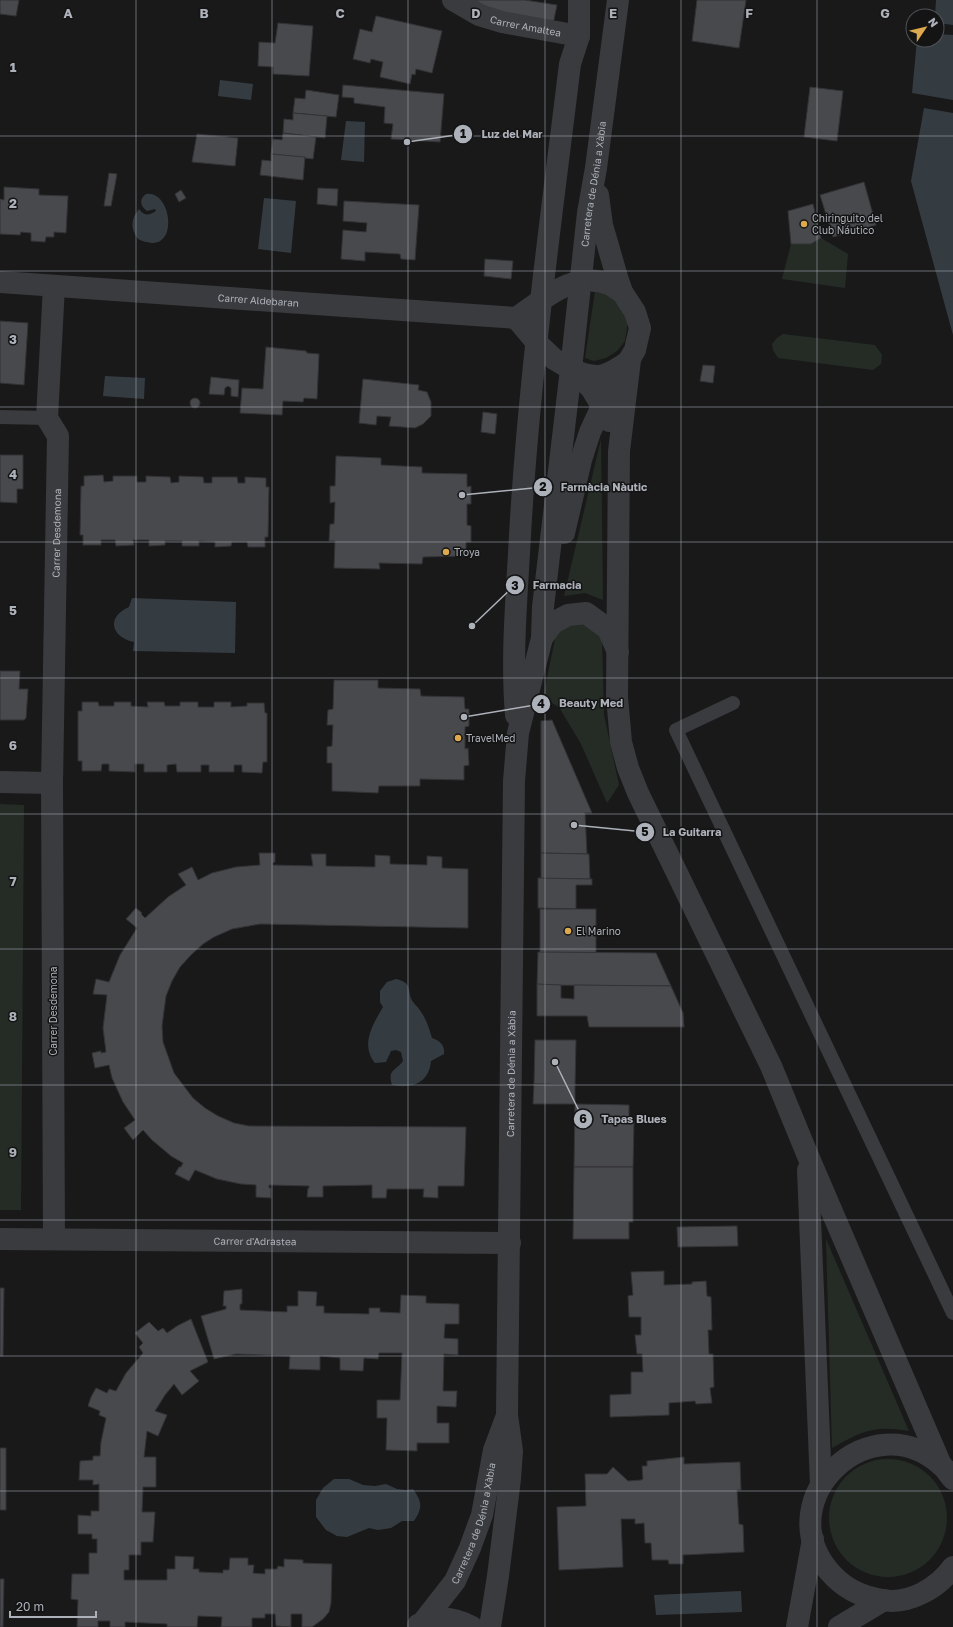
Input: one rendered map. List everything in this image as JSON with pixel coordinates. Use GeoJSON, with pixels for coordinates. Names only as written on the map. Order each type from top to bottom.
{"type":"FeatureCollection","features":[{"type":"Feature","properties":{"kind":"street","name":"Carrer Amaltea"},"geometry":{"type":"LineString","coordinates":[[452,0],[479,14],[502,22],[579,36]]}},
{"type":"Feature","properties":{"kind":"street","name":"Carretera de Dénia a Xàbia"},"geometry":{"type":"LineString","coordinates":[[518,733],[513,683],[514,626],[524,462],[541,301],[570,64],[579,36],[579,0]]}},
{"type":"Feature","properties":{"kind":"street","name":"Carretera de Dénia a Xàbia"},"geometry":{"type":"LineString","coordinates":[[490,1627],[498,1576],[512,1451],[507,1415],[514,781],[518,733],[542,638],[543,607],[588,213],[596,168],[618,0]]}},
{"type":"Feature","properties":{"kind":"street"},"geometry":{"type":"LineString","coordinates":[[542,638],[581,460],[590,432],[602,406],[630,360],[638,342],[640,328],[635,312],[622,292],[602,224],[596,168]]}},
{"type":"Feature","properties":{"kind":"street"},"geometry":{"type":"LineString","coordinates":[[622,292],[609,284],[595,281],[580,282],[560,288],[516,318],[537,343],[554,360],[587,376],[598,376],[614,371],[630,360]]}},
{"type":"Feature","properties":{"kind":"street","name":"Carrer Aldebaran"},"geometry":{"type":"LineString","coordinates":[[0,282],[516,318]]}},
{"type":"Feature","properties":{"kind":"street"},"geometry":{"type":"LineString","coordinates":[[47,418],[54,286]]}},
{"type":"Feature","properties":{"kind":"street"},"geometry":{"type":"LineString","coordinates":[[630,360],[619,451],[617,697],[621,742],[628,768],[642,800],[771,1066],[808,1156],[947,1472]]}},
{"type":"Feature","properties":{"kind":"street"},"geometry":{"type":"LineString","coordinates":[[571,369],[591,388],[602,406],[619,451]]}},
{"type":"Feature","properties":{"kind":"street","name":"Carrer Desdemona"},"geometry":{"type":"LineString","coordinates":[[47,418],[58,436],[52,783],[54,1239]]}},
{"type":"Feature","properties":{"kind":"street"},"geometry":{"type":"LineString","coordinates":[[542,638],[553,623],[568,615],[586,613],[608,629],[618,652]]}},
{"type":"Feature","properties":{"kind":"street"},"geometry":{"type":"LineString","coordinates":[[0,782],[52,783]]}},
{"type":"Feature","properties":{"kind":"street"},"geometry":{"type":"LineString","coordinates":[[808,1156],[821,1485]]}},
{"type":"Feature","properties":{"kind":"street","name":"Carrer d'Adrastea"},"geometry":{"type":"LineString","coordinates":[[0,1239],[510,1244]]}},
{"type":"Feature","properties":{"kind":"street","name":"Carretera de Dénia a Xàbia"},"geometry":{"type":"LineString","coordinates":[[418,1624],[444,1597],[455,1581],[470,1548],[482,1514],[494,1450],[507,1415]]}},
{"type":"Feature","properties":{"kind":"street"},"geometry":{"type":"LineString","coordinates":[[947,1472],[922,1452],[900,1445],[876,1446],[854,1453],[835,1466],[821,1485],[814,1502],[811,1520],[813,1539],[822,1562],[838,1582],[860,1595],[884,1600],[904,1599],[922,1593],[939,1583],[953,1567]]}},
{"type":"Feature","properties":{"kind":"street"},"geometry":{"type":"LineString","coordinates":[[797,1627],[813,1539]]}},
{"type":"Feature","properties":{"kind":"street"},"geometry":{"type":"LineString","coordinates":[[839,1627],[884,1600]]}},
{"type":"Feature","properties":{"kind":"street"},"geometry":{"type":"LineString","coordinates":[[418,1624],[440,1618],[458,1620],[472,1627]]}},
{"type":"Feature","properties":{"kind":"lane"},"geometry":{"type":"LineString","coordinates":[[0,418],[47,418]]}},
{"type":"Feature","properties":{"kind":"lane"},"geometry":{"type":"LineString","coordinates":[[733,703],[676,730],[953,1313]]}},
{"type":"Feature","properties":{"kind":"shaded area"},"geometry":{"type":"Polygon","coordinates":[[[936,0],[953,0],[953,25],[945,24],[945,8],[936,8],[936,0]]]}},
{"type":"Feature","properties":{"kind":"shaded area"},"geometry":{"type":"Polygon","coordinates":[[[945,34],[953,35],[953,100],[912,93],[916,48],[945,48],[945,34]]]}},
{"type":"Feature","properties":{"kind":"shaded area"},"geometry":{"type":"Polygon","coordinates":[[[220,80],[253,84],[251,100],[218,96],[220,80]]]}},
{"type":"Feature","properties":{"kind":"shaded area"},"geometry":{"type":"Polygon","coordinates":[[[924,108],[953,113],[953,335],[911,181],[924,108]]]}},
{"type":"Feature","properties":{"kind":"shaded area"},"geometry":{"type":"Polygon","coordinates":[[[346,121],[365,122],[364,162],[341,160],[346,121]]]}},
{"type":"Feature","properties":{"kind":"shaded area"},"geometry":{"type":"Polygon","coordinates":[[[146,194],[155,195],[162,201],[166,210],[168,230],[164,238],[157,242],[146,242],[138,239],[135,235],[132,224],[134,216],[139,209],[143,213],[147,214],[151,214],[156,211],[155,209],[147,211],[143,207],[141,200],[146,194]]]}},
{"type":"Feature","properties":{"kind":"shaded area"},"geometry":{"type":"Polygon","coordinates":[[[264,198],[296,201],[291,253],[258,249],[264,198]]]}},
{"type":"Feature","properties":{"kind":"shaded area"},"geometry":{"type":"Polygon","coordinates":[[[821,238],[848,254],[845,288],[782,279],[791,244],[811,244],[821,238]]]}},
{"type":"Feature","properties":{"kind":"shaded area"},"geometry":{"type":"Polygon","coordinates":[[[595,291],[609,292],[628,321],[625,341],[617,351],[606,358],[594,361],[585,358],[595,291]]]}},
{"type":"Feature","properties":{"kind":"shaded area"},"geometry":{"type":"Polygon","coordinates":[[[783,334],[875,345],[882,355],[881,364],[873,370],[778,358],[773,350],[772,344],[783,334]]]}},
{"type":"Feature","properties":{"kind":"shaded area"},"geometry":{"type":"Polygon","coordinates":[[[105,376],[145,378],[144,399],[103,396],[105,376]]]}},
{"type":"Feature","properties":{"kind":"shaded area"},"geometry":{"type":"Polygon","coordinates":[[[601,439],[603,600],[585,593],[564,596],[601,439]]]}},
{"type":"Feature","properties":{"kind":"shaded area"},"geometry":{"type":"Polygon","coordinates":[[[132,598],[236,602],[235,653],[133,651],[134,642],[120,636],[114,626],[114,621],[117,616],[129,607],[132,598]]]}},
{"type":"Feature","properties":{"kind":"shaded area"},"geometry":{"type":"Polygon","coordinates":[[[585,621],[602,639],[604,715],[619,785],[607,803],[581,744],[559,707],[543,698],[557,629],[585,621]]]}},
{"type":"Feature","properties":{"kind":"shaded area"},"geometry":{"type":"Polygon","coordinates":[[[0,804],[24,805],[21,1210],[0,1210],[0,804]]]}},
{"type":"Feature","properties":{"kind":"shaded area"},"geometry":{"type":"Polygon","coordinates":[[[396,979],[407,985],[413,1002],[424,1016],[432,1038],[437,1040],[444,1048],[444,1054],[431,1061],[430,1069],[423,1079],[418,1083],[406,1086],[392,1085],[391,1080],[391,1073],[403,1061],[401,1052],[396,1050],[391,1051],[386,1062],[375,1063],[371,1056],[368,1042],[375,1020],[383,1007],[380,1002],[380,991],[387,982],[396,979]]]}},
{"type":"Feature","properties":{"kind":"shaded area"},"geometry":{"type":"Polygon","coordinates":[[[826,1239],[909,1431],[897,1429],[877,1429],[852,1437],[832,1448],[826,1239]]]}},
{"type":"Feature","properties":{"kind":"shaded area"},"geometry":{"type":"Polygon","coordinates":[[[888,1459],[911,1463],[930,1476],[943,1495],[947,1518],[943,1541],[930,1560],[911,1573],[888,1577],[865,1573],[846,1560],[833,1541],[829,1518],[833,1495],[846,1476],[865,1463],[888,1459]]]}},
{"type":"Feature","properties":{"kind":"shaded area"},"geometry":{"type":"Polygon","coordinates":[[[334,1479],[349,1479],[363,1485],[375,1486],[386,1484],[397,1489],[413,1489],[420,1501],[419,1512],[414,1521],[402,1521],[391,1528],[378,1530],[369,1528],[347,1537],[337,1536],[326,1530],[316,1517],[316,1500],[323,1488],[334,1479]]]}},
{"type":"Feature","properties":{"kind":"shaded area"},"geometry":{"type":"Polygon","coordinates":[[[741,1591],[742,1612],[656,1615],[654,1595],[741,1591]]]}},
{"type":"Feature","properties":{"kind":"building"},"geometry":{"type":"Polygon","coordinates":[[[0,0],[19,0],[16,16],[0,14],[0,0]]]}},
{"type":"Feature","properties":{"kind":"building"},"geometry":{"type":"Polygon","coordinates":[[[474,0],[525,0],[557,5],[553,24],[508,18],[474,0]]]}},
{"type":"Feature","properties":{"kind":"building"},"geometry":{"type":"Polygon","coordinates":[[[697,0],[746,0],[739,48],[692,41],[697,0]]]}},
{"type":"Feature","properties":{"kind":"building"},"geometry":{"type":"Polygon","coordinates":[[[376,16],[442,31],[432,73],[416,69],[415,75],[412,74],[410,84],[380,77],[383,62],[371,59],[370,63],[353,59],[360,29],[372,32],[376,16]]]}},
{"type":"Feature","properties":{"kind":"building"},"geometry":{"type":"Polygon","coordinates":[[[278,23],[313,26],[309,76],[273,74],[273,67],[258,66],[259,42],[275,43],[278,23]]]}},
{"type":"Feature","properties":{"kind":"building"},"geometry":{"type":"Polygon","coordinates":[[[343,85],[444,94],[440,142],[391,139],[393,124],[384,123],[385,107],[354,103],[354,98],[342,97],[343,85]]]}},
{"type":"Feature","properties":{"kind":"building"},"geometry":{"type":"Polygon","coordinates":[[[810,87],[843,91],[837,141],[804,137],[810,87]]]}},
{"type":"Feature","properties":{"kind":"building"},"geometry":{"type":"Polygon","coordinates":[[[306,90],[339,95],[336,117],[293,113],[295,98],[305,99],[306,90]]]}},
{"type":"Feature","properties":{"kind":"building"},"geometry":{"type":"Polygon","coordinates":[[[293,113],[327,116],[325,138],[283,133],[284,119],[293,120],[293,113]]]}},
{"type":"Feature","properties":{"kind":"building"},"geometry":{"type":"Polygon","coordinates":[[[283,133],[316,137],[313,159],[271,154],[273,139],[282,140],[283,133]]]}},
{"type":"Feature","properties":{"kind":"building"},"geometry":{"type":"Polygon","coordinates":[[[197,134],[238,138],[235,166],[192,162],[197,134]]]}},
{"type":"Feature","properties":{"kind":"building"},"geometry":{"type":"Polygon","coordinates":[[[271,154],[305,157],[303,180],[260,175],[262,160],[271,161],[271,154]]]}},
{"type":"Feature","properties":{"kind":"building"},"geometry":{"type":"Polygon","coordinates":[[[109,173],[117,174],[111,206],[104,206],[109,173]]]}},
{"type":"Feature","properties":{"kind":"building"},"geometry":{"type":"Polygon","coordinates":[[[864,182],[876,225],[833,237],[820,195],[864,182]]]}},
{"type":"Feature","properties":{"kind":"building"},"geometry":{"type":"Polygon","coordinates":[[[4,187],[39,189],[39,195],[68,196],[66,233],[54,232],[54,237],[46,237],[45,242],[31,241],[31,233],[21,232],[20,235],[0,234],[0,199],[4,200],[4,187]]]}},
{"type":"Feature","properties":{"kind":"building"},"geometry":{"type":"Polygon","coordinates":[[[318,188],[338,189],[337,206],[317,204],[318,188]]]}},
{"type":"Feature","properties":{"kind":"building"},"geometry":{"type":"Polygon","coordinates":[[[181,190],[186,198],[179,202],[175,194],[181,190]]]}},
{"type":"Feature","properties":{"kind":"building"},"geometry":{"type":"Polygon","coordinates":[[[344,201],[419,205],[415,260],[401,259],[400,254],[365,252],[365,261],[341,259],[343,230],[366,232],[367,223],[343,221],[344,201]]]}},
{"type":"Feature","properties":{"kind":"building","name":"Chiringuito del Club Náutico"},"geometry":{"type":"Polygon","coordinates":[[[813,204],[821,238],[811,244],[791,244],[788,211],[813,204]]]}},
{"type":"Feature","properties":{"kind":"building"},"geometry":{"type":"Polygon","coordinates":[[[485,259],[513,261],[511,279],[484,276],[485,259]]]}},
{"type":"Feature","properties":{"kind":"building"},"geometry":{"type":"Polygon","coordinates":[[[0,321],[28,323],[24,385],[0,383],[0,321]]]}},
{"type":"Feature","properties":{"kind":"building"},"geometry":{"type":"Polygon","coordinates":[[[266,347],[306,351],[307,353],[319,354],[317,399],[304,398],[303,402],[283,401],[282,415],[240,413],[242,388],[263,389],[266,347]]]}},
{"type":"Feature","properties":{"kind":"building"},"geometry":{"type":"Polygon","coordinates":[[[703,365],[715,366],[713,383],[700,381],[703,365]]]}},
{"type":"Feature","properties":{"kind":"building"},"geometry":{"type":"Polygon","coordinates":[[[211,377],[239,380],[238,397],[231,396],[231,388],[228,386],[225,388],[224,395],[209,394],[211,377]]]}},
{"type":"Feature","properties":{"kind":"building"},"geometry":{"type":"Polygon","coordinates":[[[363,379],[419,385],[418,390],[427,392],[431,402],[431,416],[423,424],[415,428],[389,426],[391,417],[377,416],[376,425],[359,423],[363,379]]]}},
{"type":"Feature","properties":{"kind":"building"},"geometry":{"type":"Polygon","coordinates":[[[193,398],[197,398],[199,399],[199,407],[193,408],[190,405],[190,401],[193,398]]]}},
{"type":"Feature","properties":{"kind":"building"},"geometry":{"type":"Polygon","coordinates":[[[483,412],[497,414],[495,434],[481,432],[483,412]]]}},
{"type":"Feature","properties":{"kind":"building"},"geometry":{"type":"Polygon","coordinates":[[[0,455],[23,455],[23,489],[17,489],[17,503],[0,502],[0,455]]]}},
{"type":"Feature","properties":{"kind":"building"},"geometry":{"type":"Polygon","coordinates":[[[336,456],[381,458],[381,465],[422,467],[422,473],[467,474],[467,487],[471,486],[471,504],[467,504],[467,525],[471,526],[471,542],[466,542],[466,556],[423,557],[422,564],[379,563],[380,569],[334,568],[335,541],[329,541],[330,524],[334,524],[335,502],[330,503],[330,486],[335,486],[336,456]]]}},
{"type":"Feature","properties":{"kind":"building"},"geometry":{"type":"Polygon","coordinates":[[[103,475],[104,482],[113,481],[113,476],[137,476],[137,482],[146,482],[146,476],[170,477],[171,483],[179,482],[179,476],[203,477],[204,483],[212,483],[212,477],[237,477],[238,483],[245,483],[245,477],[266,478],[266,487],[269,487],[268,537],[265,537],[265,547],[248,547],[247,542],[232,542],[231,546],[215,547],[215,542],[199,541],[199,546],[182,546],[182,541],[165,541],[165,545],[149,546],[149,540],[133,540],[134,545],[116,546],[115,540],[101,540],[101,545],[83,545],[83,535],[80,535],[81,486],[84,486],[84,476],[103,475]]]}},
{"type":"Feature","properties":{"kind":"building"},"geometry":{"type":"Polygon","coordinates":[[[0,671],[20,671],[19,689],[28,689],[26,718],[24,720],[0,720],[0,671]]]}},
{"type":"Feature","properties":{"kind":"building"},"geometry":{"type":"Polygon","coordinates":[[[334,680],[378,680],[378,688],[420,689],[421,696],[464,697],[465,709],[469,709],[469,726],[465,727],[465,749],[468,748],[469,765],[464,766],[464,780],[420,779],[420,786],[379,786],[378,793],[332,791],[332,763],[327,763],[327,747],[332,746],[333,725],[327,725],[328,710],[333,709],[334,680]]]}},
{"type":"Feature","properties":{"kind":"building"},"geometry":{"type":"Polygon","coordinates":[[[82,702],[98,702],[99,706],[114,706],[114,702],[131,702],[131,706],[148,707],[147,702],[164,702],[165,706],[180,706],[180,702],[198,702],[198,707],[214,707],[214,702],[231,702],[231,707],[247,706],[247,703],[264,703],[265,713],[267,713],[267,762],[263,762],[262,773],[242,772],[242,765],[234,765],[234,772],[209,772],[209,765],[201,765],[201,772],[177,772],[176,764],[167,765],[167,772],[144,772],[144,764],[135,764],[135,772],[109,771],[109,764],[102,764],[101,771],[82,771],[82,761],[78,761],[78,711],[82,711],[82,702]]]}},
{"type":"Feature","properties":{"kind":"building"},"geometry":{"type":"Polygon","coordinates":[[[552,720],[592,813],[585,813],[587,854],[541,853],[541,721],[552,720]]]}},
{"type":"Feature","properties":{"kind":"building"},"geometry":{"type":"Polygon","coordinates":[[[259,853],[275,853],[275,862],[273,865],[313,866],[311,854],[326,854],[326,866],[375,867],[375,855],[390,856],[390,864],[427,865],[427,856],[442,857],[442,868],[468,869],[468,928],[260,924],[232,929],[214,937],[203,944],[180,967],[166,996],[162,1026],[163,1042],[174,1073],[193,1098],[205,1108],[234,1123],[249,1126],[466,1127],[464,1186],[438,1186],[438,1198],[423,1197],[424,1189],[387,1189],[386,1198],[372,1198],[372,1185],[323,1186],[323,1197],[307,1197],[309,1186],[269,1185],[269,1188],[271,1188],[271,1198],[256,1197],[256,1185],[241,1184],[217,1179],[195,1170],[189,1181],[175,1174],[183,1163],[171,1156],[152,1140],[143,1130],[133,1140],[124,1128],[135,1120],[123,1102],[112,1078],[109,1065],[95,1068],[92,1053],[101,1051],[101,1053],[106,1052],[103,1028],[107,995],[93,994],[96,979],[109,982],[120,955],[137,928],[126,919],[136,908],[145,918],[168,897],[186,885],[178,874],[192,867],[198,880],[212,873],[236,867],[260,865],[259,853]]]}},
{"type":"Feature","properties":{"kind":"building"},"geometry":{"type":"Polygon","coordinates":[[[541,853],[589,854],[590,879],[541,879],[541,853]]]}},
{"type":"Feature","properties":{"kind":"building"},"geometry":{"type":"Polygon","coordinates":[[[538,878],[592,879],[592,885],[576,885],[576,909],[538,908],[538,878]]]}},
{"type":"Feature","properties":{"kind":"building","name":"El Marino"},"geometry":{"type":"Polygon","coordinates":[[[540,909],[596,909],[596,953],[540,953],[540,909]]]}},
{"type":"Feature","properties":{"kind":"building"},"geometry":{"type":"Polygon","coordinates":[[[538,952],[656,953],[671,986],[537,985],[538,952]]]}},
{"type":"Feature","properties":{"kind":"building"},"geometry":{"type":"Polygon","coordinates":[[[537,984],[561,985],[561,998],[574,999],[574,985],[671,986],[683,1013],[684,1027],[589,1027],[587,1016],[537,1016],[537,984]]]}},
{"type":"Feature","properties":{"kind":"building"},"geometry":{"type":"Polygon","coordinates":[[[535,1040],[576,1040],[575,1085],[534,1084],[535,1040]]]}},
{"type":"Feature","properties":{"kind":"building"},"geometry":{"type":"Polygon","coordinates":[[[534,1084],[575,1085],[575,1104],[533,1104],[534,1084]]]}},
{"type":"Feature","properties":{"kind":"building"},"geometry":{"type":"Polygon","coordinates":[[[575,1104],[629,1105],[629,1122],[634,1121],[633,1167],[574,1167],[575,1104]]]}},
{"type":"Feature","properties":{"kind":"building"},"geometry":{"type":"Polygon","coordinates":[[[574,1167],[633,1167],[633,1222],[629,1222],[629,1239],[573,1239],[574,1167]]]}},
{"type":"Feature","properties":{"kind":"building"},"geometry":{"type":"Polygon","coordinates":[[[737,1226],[738,1246],[678,1247],[677,1227],[737,1226]]]}},
{"type":"Feature","properties":{"kind":"building"},"geometry":{"type":"Polygon","coordinates":[[[664,1271],[664,1285],[692,1284],[692,1282],[706,1281],[707,1296],[711,1297],[712,1330],[708,1330],[709,1354],[713,1354],[714,1387],[710,1388],[712,1403],[696,1404],[695,1401],[669,1403],[669,1415],[610,1417],[610,1395],[631,1394],[631,1372],[643,1372],[642,1354],[637,1354],[635,1335],[641,1335],[641,1317],[629,1317],[628,1296],[633,1295],[631,1272],[664,1271]]]}},
{"type":"Feature","properties":{"kind":"building"},"geometry":{"type":"Polygon","coordinates":[[[0,1288],[4,1288],[3,1356],[0,1356],[0,1288]]]}},
{"type":"Feature","properties":{"kind":"building"},"geometry":{"type":"Polygon","coordinates":[[[242,1289],[242,1304],[240,1304],[240,1310],[287,1312],[287,1306],[298,1306],[298,1291],[317,1292],[316,1306],[324,1306],[324,1313],[369,1314],[369,1308],[380,1308],[380,1312],[400,1313],[401,1295],[426,1296],[426,1303],[459,1304],[459,1324],[445,1324],[444,1338],[458,1339],[458,1355],[444,1354],[443,1391],[457,1391],[456,1407],[437,1406],[437,1423],[449,1423],[449,1443],[417,1443],[417,1451],[386,1450],[387,1418],[377,1418],[377,1400],[400,1400],[402,1353],[379,1353],[378,1359],[364,1358],[363,1371],[340,1370],[340,1358],[320,1356],[320,1370],[289,1369],[290,1356],[236,1354],[214,1359],[201,1316],[226,1309],[226,1306],[223,1306],[224,1291],[242,1289]]]}},
{"type":"Feature","properties":{"kind":"building"},"geometry":{"type":"Polygon","coordinates":[[[191,1319],[208,1362],[190,1371],[199,1381],[182,1395],[174,1384],[165,1395],[155,1411],[167,1415],[158,1436],[147,1431],[144,1457],[156,1457],[156,1487],[143,1487],[142,1512],[155,1512],[153,1542],[141,1542],[141,1555],[129,1555],[129,1570],[124,1570],[124,1580],[167,1580],[167,1569],[175,1569],[175,1556],[194,1557],[193,1569],[199,1569],[199,1572],[223,1573],[223,1570],[229,1570],[230,1558],[248,1558],[248,1565],[254,1565],[253,1573],[265,1574],[265,1569],[277,1569],[278,1566],[284,1567],[284,1559],[303,1560],[303,1563],[332,1564],[331,1603],[329,1612],[323,1619],[312,1627],[302,1627],[302,1614],[291,1614],[291,1627],[276,1626],[275,1614],[265,1614],[265,1618],[252,1618],[252,1627],[221,1627],[222,1617],[198,1616],[197,1627],[167,1627],[167,1624],[125,1622],[125,1627],[110,1627],[110,1621],[98,1621],[98,1627],[77,1627],[78,1600],[71,1599],[72,1574],[89,1574],[89,1553],[97,1553],[97,1539],[92,1539],[92,1534],[78,1534],[78,1515],[91,1516],[91,1511],[99,1511],[99,1484],[93,1485],[93,1480],[79,1480],[80,1461],[93,1460],[93,1456],[100,1456],[106,1418],[99,1415],[100,1411],[88,1406],[91,1397],[96,1388],[107,1393],[109,1389],[116,1391],[126,1373],[143,1353],[139,1347],[143,1343],[135,1333],[149,1322],[158,1331],[163,1328],[167,1333],[191,1319]]]}},
{"type":"Feature","properties":{"kind":"building"},"geometry":{"type":"Polygon","coordinates":[[[0,1448],[6,1448],[6,1510],[0,1510],[0,1448]]]}},
{"type":"Feature","properties":{"kind":"building"},"geometry":{"type":"Polygon","coordinates":[[[684,1457],[684,1464],[740,1462],[741,1490],[737,1490],[739,1524],[743,1525],[744,1552],[683,1555],[683,1564],[669,1564],[668,1560],[652,1560],[651,1543],[645,1543],[644,1523],[635,1524],[635,1519],[621,1519],[623,1567],[559,1570],[557,1507],[586,1506],[585,1474],[607,1474],[613,1467],[628,1481],[641,1480],[643,1479],[642,1466],[647,1466],[647,1461],[684,1457]]]}},
{"type":"Feature","properties":{"kind":"building"},"geometry":{"type":"Polygon","coordinates":[[[0,1579],[4,1579],[3,1627],[0,1627],[0,1579]]]}},
{"type":"Feature","properties":{"kind":"place","name":"Luz del Mar"},"geometry":{"type":"Point","coordinates":[407,142]}},
{"type":"Feature","properties":{"kind":"place","name":"Chiringuito del Club Náutico"},"geometry":{"type":"Point","coordinates":[804,224]}},
{"type":"Feature","properties":{"kind":"place","name":"Farmàcia Nàutic"},"geometry":{"type":"Point","coordinates":[462,495]}},
{"type":"Feature","properties":{"kind":"place","name":"Troya"},"geometry":{"type":"Point","coordinates":[446,552]}},
{"type":"Feature","properties":{"kind":"place","name":"Farmacia"},"geometry":{"type":"Point","coordinates":[472,626]}},
{"type":"Feature","properties":{"kind":"place","name":"Beauty Med"},"geometry":{"type":"Point","coordinates":[464,717]}},
{"type":"Feature","properties":{"kind":"place","name":"TravelMed"},"geometry":{"type":"Point","coordinates":[458,738]}},
{"type":"Feature","properties":{"kind":"place","name":"La Guitarra"},"geometry":{"type":"Point","coordinates":[574,825]}},
{"type":"Feature","properties":{"kind":"place","name":"El Marino"},"geometry":{"type":"Point","coordinates":[568,931]}},
{"type":"Feature","properties":{"kind":"place","name":"Tapas Blues"},"geometry":{"type":"Point","coordinates":[555,1062]}}]}
